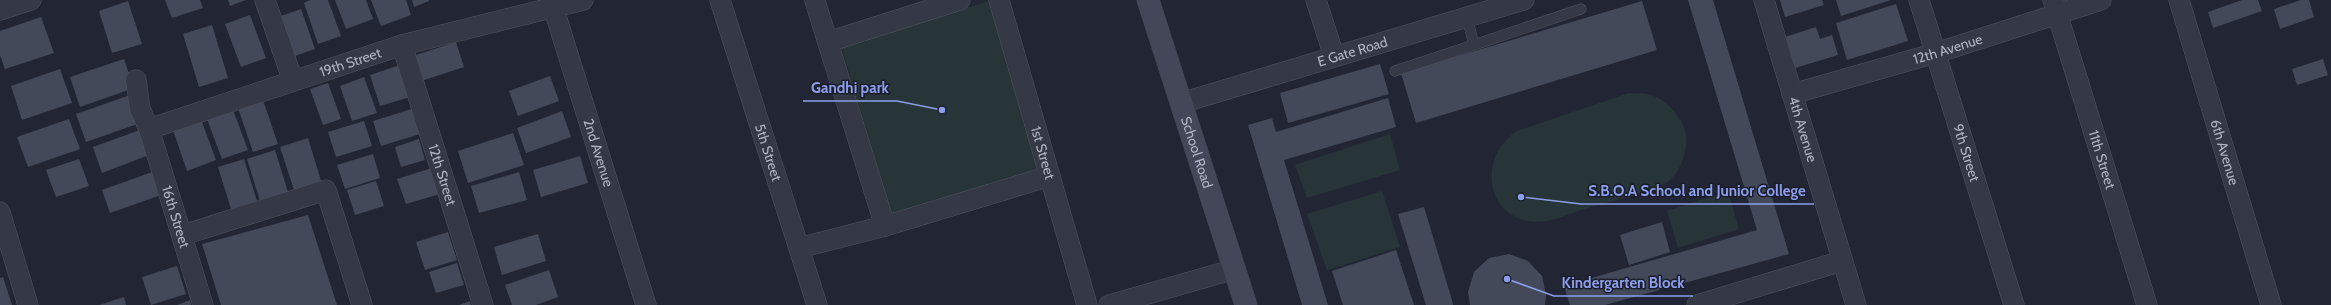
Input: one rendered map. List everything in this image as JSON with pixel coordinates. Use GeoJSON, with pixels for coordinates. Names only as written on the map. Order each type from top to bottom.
{"type":"FeatureCollection","features":[{"type":"Feature","properties":{"kind":"street"},"geometry":{"type":"LineString","coordinates":[[0,10],[31,0]]}},
{"type":"Feature","properties":{"kind":"street"},"geometry":{"type":"LineString","coordinates":[[265,0],[293,81]]}},
{"type":"Feature","properties":{"kind":"street","name":"19th Street"},"geometry":{"type":"LineString","coordinates":[[150,129],[402,45],[552,4],[583,0]]}},
{"type":"Feature","properties":{"kind":"street","name":"5th Street"},"geometry":{"type":"LineString","coordinates":[[720,0],[817,305]]}},
{"type":"Feature","properties":{"kind":"street"},"geometry":{"type":"LineString","coordinates":[[828,42],[960,0]]}},
{"type":"Feature","properties":{"kind":"street","name":"1st Street"},"geometry":{"type":"LineString","coordinates":[[999,0],[1087,305]]}},
{"type":"Feature","properties":{"kind":"street","name":"School Road"},"geometry":{"type":"LineString","coordinates":[[1148,0],[1246,305]]}},
{"type":"Feature","properties":{"kind":"street"},"geometry":{"type":"LineString","coordinates":[[1316,0],[1334,56]]}},
{"type":"Feature","properties":{"kind":"street","name":"E Gate Road"},"geometry":{"type":"LineString","coordinates":[[1181,103],[1334,56],[1464,8],[1524,0]]}},
{"type":"Feature","properties":{"kind":"street","name":"4th Avenue"},"geometry":{"type":"LineString","coordinates":[[1764,0],[1856,305]]}},
{"type":"Feature","properties":{"kind":"street","name":"9th Street"},"geometry":{"type":"LineString","coordinates":[[1918,0],[1936,53],[2014,305]]}},
{"type":"Feature","properties":{"kind":"street","name":"12th Avenue"},"geometry":{"type":"LineString","coordinates":[[1792,94],[1936,53],[2055,7],[2101,0]]}},
{"type":"Feature","properties":{"kind":"street","name":"6th Avenue"},"geometry":{"type":"LineString","coordinates":[[2179,0],[2271,305]]}},
{"type":"Feature","properties":{"kind":"street"},"geometry":{"type":"LineString","coordinates":[[815,1],[885,226]]}},
{"type":"Feature","properties":{"kind":"street","name":"2nd Avenue"},"geometry":{"type":"LineString","coordinates":[[552,4],[646,305]]}},
{"type":"Feature","properties":{"kind":"street","name":"11th Street"},"geometry":{"type":"LineString","coordinates":[[2055,7],[2147,305]]}},
{"type":"Feature","properties":{"kind":"street","name":"12th Street"},"geometry":{"type":"LineString","coordinates":[[402,45],[483,305]]}},
{"type":"Feature","properties":{"kind":"street","name":"16th Street"},"geometry":{"type":"LineString","coordinates":[[136,80],[140,109],[150,129],[203,305]]}},
{"type":"Feature","properties":{"kind":"street"},"geometry":{"type":"LineString","coordinates":[[799,248],[885,226],[1050,176]]}},
{"type":"Feature","properties":{"kind":"street"},"geometry":{"type":"LineString","coordinates":[[183,235],[326,190],[362,305]]}},
{"type":"Feature","properties":{"kind":"street"},"geometry":{"type":"LineString","coordinates":[[0,212],[28,305]]}},
{"type":"Feature","properties":{"kind":"street"},"geometry":{"type":"LineString","coordinates":[[1697,305],[1842,261]]}},
{"type":"Feature","properties":{"kind":"street"},"geometry":{"type":"LineString","coordinates":[[1109,305],[1235,269]]}},
{"type":"Feature","properties":{"kind":"lane"},"geometry":{"type":"LineString","coordinates":[[1464,8],[1474,45]]}},
{"type":"Feature","properties":{"kind":"lane"},"geometry":{"type":"LineString","coordinates":[[1395,71],[1581,9]]}},
{"type":"Feature","properties":{"kind":"shaded area"},"geometry":{"type":"Polygon","coordinates":[[[993,0],[1041,173],[892,218],[841,46],[993,0]]]}},
{"type":"Feature","properties":{"kind":"shaded area"},"geometry":{"type":"Polygon","coordinates":[[[1629,93],[1647,94],[1665,102],[1675,112],[1683,124],[1686,136],[1684,156],[1675,175],[1670,180],[1662,185],[1640,193],[1547,221],[1528,221],[1513,215],[1502,206],[1495,195],[1492,181],[1492,167],[1497,154],[1505,141],[1517,131],[1629,93]]]}},
{"type":"Feature","properties":{"kind":"shaded area"},"geometry":{"type":"Polygon","coordinates":[[[1390,134],[1400,170],[1307,198],[1295,165],[1390,134]]]}},
{"type":"Feature","properties":{"kind":"shaded area"},"geometry":{"type":"Polygon","coordinates":[[[1382,191],[1400,247],[1327,270],[1307,214],[1382,191]]]}},
{"type":"Feature","properties":{"kind":"shaded area"},"geometry":{"type":"Polygon","coordinates":[[[1728,191],[1739,229],[1678,248],[1667,211],[1728,191]]]}},
{"type":"Feature","properties":{"kind":"building"},"geometry":{"type":"Polygon","coordinates":[[[165,0],[200,0],[203,8],[172,18],[165,0]]]}},
{"type":"Feature","properties":{"kind":"building"},"geometry":{"type":"Polygon","coordinates":[[[228,0],[246,0],[230,6],[228,0]]]}},
{"type":"Feature","properties":{"kind":"building"},"geometry":{"type":"Polygon","coordinates":[[[310,0],[328,0],[341,36],[318,44],[304,3],[310,0]]]}},
{"type":"Feature","properties":{"kind":"building"},"geometry":{"type":"Polygon","coordinates":[[[335,0],[366,0],[373,19],[346,29],[335,0]]]}},
{"type":"Feature","properties":{"kind":"building"},"geometry":{"type":"Polygon","coordinates":[[[371,0],[406,0],[411,15],[381,26],[371,0]]]}},
{"type":"Feature","properties":{"kind":"building"},"geometry":{"type":"Polygon","coordinates":[[[412,0],[429,0],[429,1],[414,7],[412,0]]]}},
{"type":"Feature","properties":{"kind":"building"},"geometry":{"type":"Polygon","coordinates":[[[1688,0],[1713,0],[1789,254],[1605,305],[1570,305],[1564,286],[1757,230],[1688,0]]]}},
{"type":"Feature","properties":{"kind":"building"},"geometry":{"type":"Polygon","coordinates":[[[1780,0],[1822,0],[1824,5],[1785,17],[1780,0]]]}},
{"type":"Feature","properties":{"kind":"building"},"geometry":{"type":"Polygon","coordinates":[[[1836,0],[1891,0],[1841,16],[1836,0]]]}},
{"type":"Feature","properties":{"kind":"building"},"geometry":{"type":"Polygon","coordinates":[[[2242,0],[2258,0],[2262,11],[2213,28],[2208,12],[2242,0]]]}},
{"type":"Feature","properties":{"kind":"building"},"geometry":{"type":"Polygon","coordinates":[[[2301,0],[2309,0],[2314,17],[2280,29],[2274,9],[2301,0]]]}},
{"type":"Feature","properties":{"kind":"building"},"geometry":{"type":"Polygon","coordinates":[[[128,1],[142,44],[112,53],[99,11],[128,1]]]}},
{"type":"Feature","properties":{"kind":"building"},"geometry":{"type":"Polygon","coordinates":[[[1642,1],[1657,50],[1416,123],[1401,73],[1642,1]]]}},
{"type":"Feature","properties":{"kind":"building"},"geometry":{"type":"Polygon","coordinates":[[[1896,4],[1908,41],[1847,60],[1836,23],[1896,4]]]}},
{"type":"Feature","properties":{"kind":"building"},"geometry":{"type":"Polygon","coordinates":[[[301,9],[315,49],[289,58],[275,18],[301,9]]]}},
{"type":"Feature","properties":{"kind":"building"},"geometry":{"type":"Polygon","coordinates":[[[250,15],[266,58],[241,67],[225,24],[250,15]]]}},
{"type":"Feature","properties":{"kind":"building"},"geometry":{"type":"Polygon","coordinates":[[[41,17],[54,53],[5,69],[0,55],[0,31],[41,17]]]}},
{"type":"Feature","properties":{"kind":"building"},"geometry":{"type":"Polygon","coordinates":[[[212,25],[228,78],[199,87],[183,34],[212,25]]]}},
{"type":"Feature","properties":{"kind":"building"},"geometry":{"type":"Polygon","coordinates":[[[1816,27],[1820,39],[1832,35],[1838,55],[1795,68],[1785,37],[1816,27]]]}},
{"type":"Feature","properties":{"kind":"building"},"geometry":{"type":"Polygon","coordinates":[[[456,42],[464,67],[421,81],[413,56],[456,42]]]}},
{"type":"Feature","properties":{"kind":"building"},"geometry":{"type":"Polygon","coordinates":[[[124,59],[134,88],[80,107],[70,77],[124,59]]]}},
{"type":"Feature","properties":{"kind":"building"},"geometry":{"type":"Polygon","coordinates":[[[2323,59],[2328,75],[2297,85],[2292,69],[2323,59]]]}},
{"type":"Feature","properties":{"kind":"building"},"geometry":{"type":"Polygon","coordinates":[[[1380,64],[1389,94],[1288,123],[1280,93],[1380,64]]]}},
{"type":"Feature","properties":{"kind":"building"},"geometry":{"type":"Polygon","coordinates":[[[400,65],[410,97],[380,106],[370,75],[400,65]]]}},
{"type":"Feature","properties":{"kind":"building"},"geometry":{"type":"Polygon","coordinates":[[[60,69],[72,103],[22,120],[11,86],[60,69]]]}},
{"type":"Feature","properties":{"kind":"building"},"geometry":{"type":"Polygon","coordinates":[[[550,76],[559,101],[518,116],[509,91],[550,76]]]}},
{"type":"Feature","properties":{"kind":"building"},"geometry":{"type":"Polygon","coordinates":[[[364,77],[377,113],[352,121],[340,86],[364,77]]]}},
{"type":"Feature","properties":{"kind":"building"},"geometry":{"type":"Polygon","coordinates":[[[328,83],[341,119],[323,125],[310,89],[328,83]]]}},
{"type":"Feature","properties":{"kind":"building"},"geometry":{"type":"Polygon","coordinates":[[[133,94],[143,122],[86,142],[76,114],[133,94]]]}},
{"type":"Feature","properties":{"kind":"building"},"geometry":{"type":"Polygon","coordinates":[[[1388,98],[1396,127],[1284,160],[1328,305],[1302,305],[1248,125],[1272,118],[1276,132],[1388,98]]]}},
{"type":"Feature","properties":{"kind":"building"},"geometry":{"type":"Polygon","coordinates":[[[263,100],[278,144],[253,152],[238,108],[263,100]]]}},
{"type":"Feature","properties":{"kind":"building"},"geometry":{"type":"Polygon","coordinates":[[[415,108],[423,133],[381,146],[373,121],[415,108]]]}},
{"type":"Feature","properties":{"kind":"building"},"geometry":{"type":"Polygon","coordinates":[[[233,110],[248,150],[222,159],[207,119],[233,110]]]}},
{"type":"Feature","properties":{"kind":"building"},"geometry":{"type":"Polygon","coordinates":[[[562,111],[571,137],[526,153],[517,128],[562,111]]]}},
{"type":"Feature","properties":{"kind":"building"},"geometry":{"type":"Polygon","coordinates":[[[69,119],[80,149],[28,167],[17,137],[69,119]]]}},
{"type":"Feature","properties":{"kind":"building"},"geometry":{"type":"Polygon","coordinates":[[[201,119],[216,160],[187,171],[173,130],[201,119]]]}},
{"type":"Feature","properties":{"kind":"building"},"geometry":{"type":"Polygon","coordinates":[[[364,121],[372,146],[336,157],[328,132],[364,121]]]}},
{"type":"Feature","properties":{"kind":"building"},"geometry":{"type":"Polygon","coordinates":[[[140,130],[149,155],[102,173],[93,147],[140,130]]]}},
{"type":"Feature","properties":{"kind":"building"},"geometry":{"type":"Polygon","coordinates":[[[513,133],[524,165],[468,183],[458,151],[513,133]]]}},
{"type":"Feature","properties":{"kind":"building"},"geometry":{"type":"Polygon","coordinates":[[[308,138],[321,181],[294,190],[280,147],[308,138]]]}},
{"type":"Feature","properties":{"kind":"building"},"geometry":{"type":"Polygon","coordinates":[[[419,139],[425,160],[401,167],[395,147],[419,139]]]}},
{"type":"Feature","properties":{"kind":"building"},"geometry":{"type":"Polygon","coordinates":[[[275,150],[288,192],[260,201],[247,159],[275,150]]]}},
{"type":"Feature","properties":{"kind":"building"},"geometry":{"type":"Polygon","coordinates":[[[373,154],[380,178],[345,189],[337,165],[373,154]]]}},
{"type":"Feature","properties":{"kind":"building"},"geometry":{"type":"Polygon","coordinates":[[[580,156],[588,183],[541,197],[533,170],[580,156]]]}},
{"type":"Feature","properties":{"kind":"building"},"geometry":{"type":"Polygon","coordinates":[[[79,159],[89,186],[56,197],[46,170],[79,159]]]}},
{"type":"Feature","properties":{"kind":"building"},"geometry":{"type":"Polygon","coordinates":[[[244,159],[257,201],[231,209],[218,167],[244,159]]]}},
{"type":"Feature","properties":{"kind":"building"},"geometry":{"type":"Polygon","coordinates":[[[432,168],[440,194],[406,204],[397,179],[432,168]]]}},
{"type":"Feature","properties":{"kind":"building"},"geometry":{"type":"Polygon","coordinates":[[[155,171],[164,194],[110,213],[102,190],[155,171]]]}},
{"type":"Feature","properties":{"kind":"building"},"geometry":{"type":"Polygon","coordinates":[[[519,172],[527,200],[479,213],[471,186],[519,172]]]}},
{"type":"Feature","properties":{"kind":"building"},"geometry":{"type":"Polygon","coordinates":[[[376,181],[384,206],[355,215],[347,190],[376,181]]]}},
{"type":"Feature","properties":{"kind":"building"},"geometry":{"type":"Polygon","coordinates":[[[1424,207],[1453,305],[1426,305],[1398,214],[1424,207]]]}},
{"type":"Feature","properties":{"kind":"building"},"geometry":{"type":"Polygon","coordinates":[[[308,215],[337,305],[221,305],[202,244],[308,215]]]}},
{"type":"Feature","properties":{"kind":"building"},"geometry":{"type":"Polygon","coordinates":[[[1662,222],[1670,252],[1629,265],[1620,235],[1662,222]]]}},
{"type":"Feature","properties":{"kind":"building"},"geometry":{"type":"Polygon","coordinates":[[[448,232],[457,260],[425,270],[416,242],[448,232]]]}},
{"type":"Feature","properties":{"kind":"building"},"geometry":{"type":"Polygon","coordinates":[[[538,234],[546,261],[502,275],[494,247],[538,234]]]}},
{"type":"Feature","properties":{"kind":"building"},"geometry":{"type":"Polygon","coordinates":[[[1396,250],[1414,305],[1343,305],[1332,271],[1396,250]]]}},
{"type":"Feature","properties":{"kind":"building"},"geometry":{"type":"Polygon","coordinates":[[[1509,254],[1528,261],[1542,276],[1546,295],[1545,305],[1470,305],[1468,292],[1474,272],[1489,258],[1509,254]]]}},
{"type":"Feature","properties":{"kind":"building"},"geometry":{"type":"Polygon","coordinates":[[[457,263],[464,285],[436,293],[429,272],[457,263]]]}},
{"type":"Feature","properties":{"kind":"building"},"geometry":{"type":"Polygon","coordinates":[[[177,266],[186,294],[151,305],[142,277],[177,266]]]}},
{"type":"Feature","properties":{"kind":"building"},"geometry":{"type":"Polygon","coordinates":[[[549,270],[558,297],[536,305],[512,305],[505,285],[549,270]]]}},
{"type":"Feature","properties":{"kind":"building"},"geometry":{"type":"Polygon","coordinates":[[[3,277],[12,305],[0,305],[0,278],[3,277]]]}},
{"type":"Feature","properties":{"kind":"building"},"geometry":{"type":"Polygon","coordinates":[[[124,297],[126,305],[99,305],[124,297]]]}},
{"type":"Feature","properties":{"kind":"building"},"geometry":{"type":"Polygon","coordinates":[[[190,300],[191,305],[177,305],[190,300]]]}},
{"type":"Feature","properties":{"kind":"building"},"geometry":{"type":"Polygon","coordinates":[[[470,301],[471,305],[459,305],[470,301]]]}},
{"type":"Feature","properties":{"kind":"place","name":"Gandhi park"},"geometry":{"type":"Point","coordinates":[942,110]}},
{"type":"Feature","properties":{"kind":"place","name":"S.B.O.A School and Junior College"},"geometry":{"type":"Point","coordinates":[1521,197]}},
{"type":"Feature","properties":{"kind":"place","name":"Kindergarten Block"},"geometry":{"type":"Point","coordinates":[1507,279]}}]}
